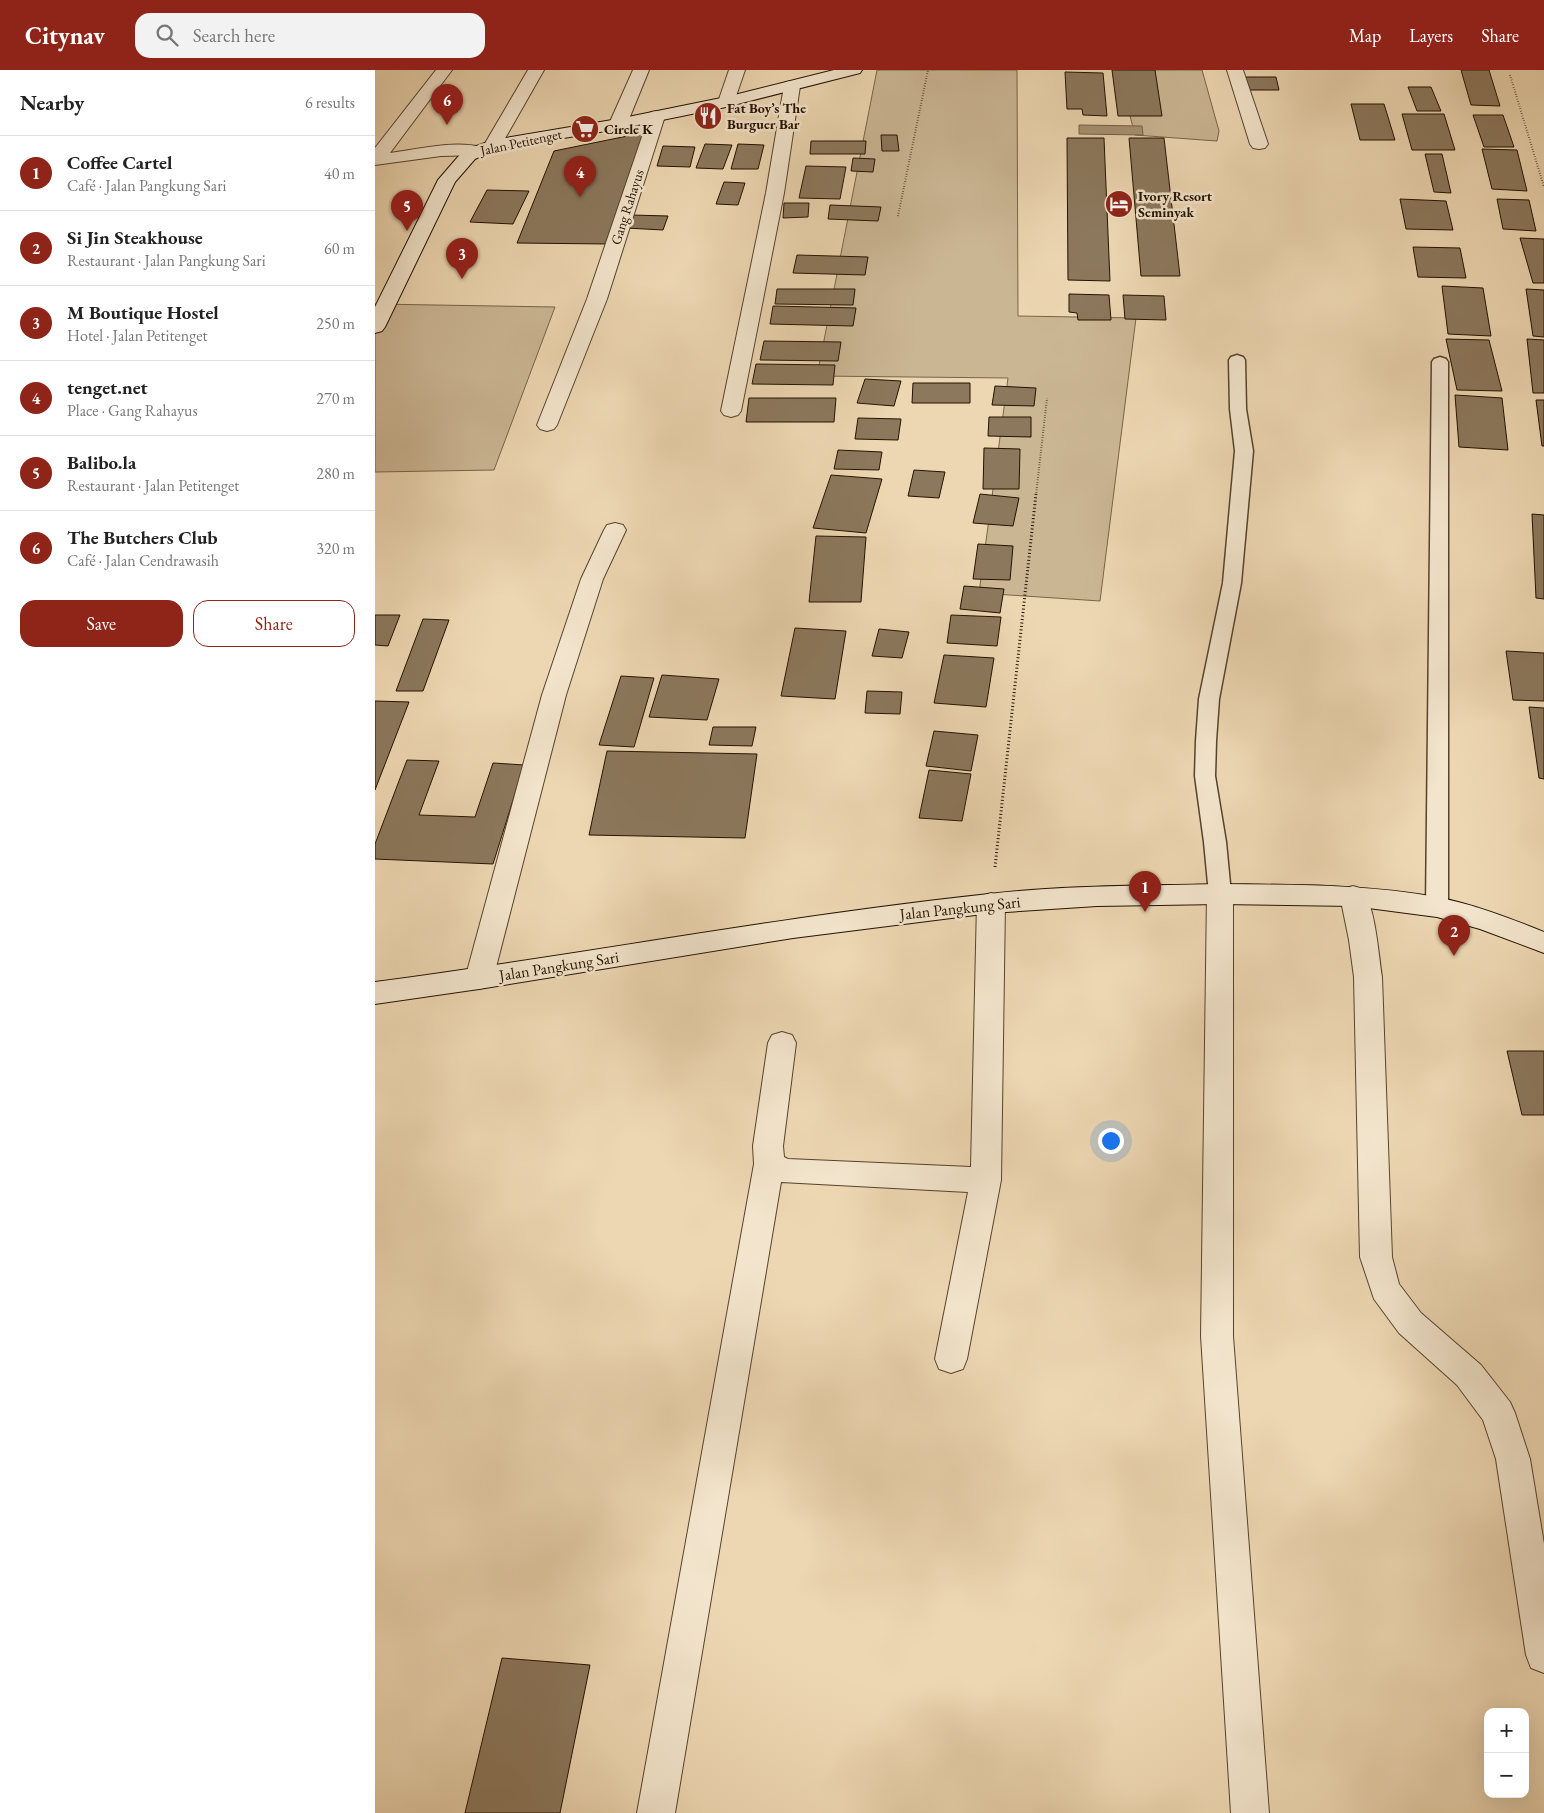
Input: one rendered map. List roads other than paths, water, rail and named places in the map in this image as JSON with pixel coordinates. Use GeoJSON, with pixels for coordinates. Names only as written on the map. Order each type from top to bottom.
{"type":"FeatureCollection","features":[{"type":"Feature","properties":{"kind":"street"},"geometry":{"type":"LineString","coordinates":[[375,160],[445,70]]}},
{"type":"Feature","properties":{"kind":"street"},"geometry":{"type":"LineString","coordinates":[[375,160],[485,148],[536,70]]}},
{"type":"Feature","properties":{"kind":"street"},"geometry":{"type":"LineString","coordinates":[[619,124],[641,70]]}},
{"type":"Feature","properties":{"kind":"street"},"geometry":{"type":"LineString","coordinates":[[726,102],[737,70]]}},
{"type":"Feature","properties":{"kind":"street","name":"Jalan Petitenget"},"geometry":{"type":"LineString","coordinates":[[375,327],[447,180],[469,155],[485,148],[619,124],[726,102],[853,70]]}},
{"type":"Feature","properties":{"kind":"street"},"geometry":{"type":"LineString","coordinates":[[1235,70],[1259,144]]}},
{"type":"Feature","properties":{"kind":"street"},"geometry":{"type":"LineString","coordinates":[[731,411],[775,193],[793,86]]}},
{"type":"Feature","properties":{"kind":"street","name":"Gang Rahayus"},"geometry":{"type":"LineString","coordinates":[[547,426],[597,299],[657,116]]}},
{"type":"Feature","properties":{"kind":"street"},"geometry":{"type":"LineString","coordinates":[[479,979],[554,694],[592,579],[615,530]]}},
{"type":"Feature","properties":{"kind":"street"},"geometry":{"type":"LineString","coordinates":[[1220,894],[1217,1336],[1250,1813]]}},
{"type":"Feature","properties":{"kind":"street","name":"Jalan Pangkung Sari"},"geometry":{"type":"LineString","coordinates":[[375,993],[479,979],[793,928],[991,903],[1097,896],[1220,894],[1353,896],[1437,906],[1488,920],[1544,943]]}},
{"type":"Feature","properties":{"kind":"street"},"geometry":{"type":"LineString","coordinates":[[1353,896],[1363,940],[1368,977],[1376,1257],[1385,1289],[1410,1323],[1469,1375],[1497,1413],[1513,1459],[1544,1655]]}},
{"type":"Feature","properties":{"kind":"street"},"geometry":{"type":"LineString","coordinates":[[951,1359],[986,1180],[991,903]]}},
{"type":"Feature","properties":{"kind":"street"},"geometry":{"type":"LineString","coordinates":[[656,1813],[769,1164],[768,1146],[782,1044]]}},
{"type":"Feature","properties":{"kind":"street"},"geometry":{"type":"LineString","coordinates":[[769,1164],[785,1171],[986,1180]]}},
{"type":"Feature","properties":{"kind":"lane"},"geometry":{"type":"LineString","coordinates":[[1220,894],[1215,842],[1205,776],[1206,742],[1209,699],[1232,583],[1244,459],[1238,409],[1237,360]]}},
{"type":"Feature","properties":{"kind":"lane"},"geometry":{"type":"LineString","coordinates":[[1437,906],[1440,362]]}},
{"type":"Feature","properties":{"kind":"place","name":"Fat Boy’s The Burguer Bar"},"geometry":{"type":"Point","coordinates":[708,116]}},
{"type":"Feature","properties":{"kind":"place","name":"The Butchers Club"},"geometry":{"type":"Point","coordinates":[447,125]}},
{"type":"Feature","properties":{"kind":"place","name":"Circle K"},"geometry":{"type":"Point","coordinates":[585,129]}},
{"type":"Feature","properties":{"kind":"place","name":"tenget.net"},"geometry":{"type":"Point","coordinates":[580,197]}},
{"type":"Feature","properties":{"kind":"place","name":"Ivory Resort Seminyak"},"geometry":{"type":"Point","coordinates":[1119,204]}},
{"type":"Feature","properties":{"kind":"place","name":"Balibo.la"},"geometry":{"type":"Point","coordinates":[407,231]}},
{"type":"Feature","properties":{"kind":"place","name":"M Boutique Hostel"},"geometry":{"type":"Point","coordinates":[462,279]}},
{"type":"Feature","properties":{"kind":"place","name":"Coffee Cartel"},"geometry":{"type":"Point","coordinates":[1145,912]}},
{"type":"Feature","properties":{"kind":"place","name":"Si Jin Steakhouse"},"geometry":{"type":"Point","coordinates":[1454,956]}}]}
